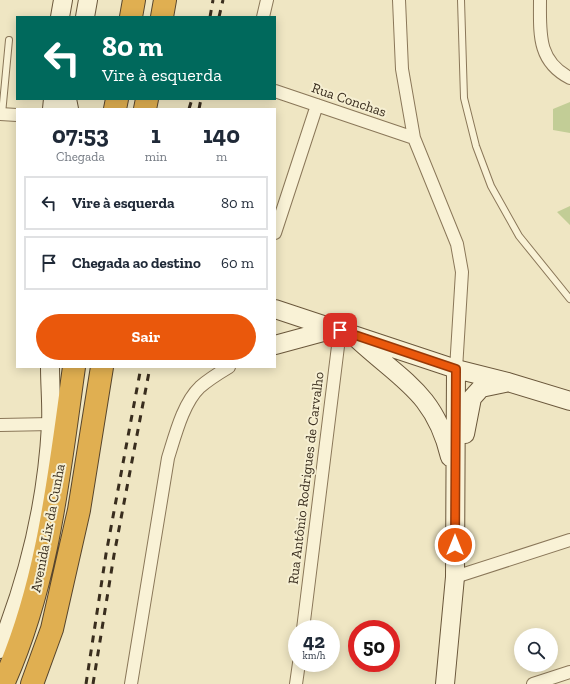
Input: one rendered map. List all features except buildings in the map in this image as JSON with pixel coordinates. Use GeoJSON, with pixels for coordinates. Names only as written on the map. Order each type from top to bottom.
{"type":"FeatureCollection","features":[{"type":"Feature","properties":{"kind":"highway"},"geometry":{"type":"LineString","coordinates":[[131,16],[134,0]]}},
{"type":"Feature","properties":{"kind":"highway"},"geometry":{"type":"LineString","coordinates":[[162,16],[165,0]]}},
{"type":"Feature","properties":{"kind":"highway","name":"Avenida Lix da Cunha"},"geometry":{"type":"LineString","coordinates":[[3,684],[29,618],[45,553],[62,458],[74,368]]}},
{"type":"Feature","properties":{"kind":"highway","name":"Avenida Lix da Cunha"},"geometry":{"type":"LineString","coordinates":[[32,684],[52,629],[80,510],[102,368]]}},
{"type":"Feature","properties":{"kind":"highway"},"geometry":{"type":"LineString","coordinates":[[45,491],[45,553]]}},
{"type":"Feature","properties":{"kind":"highway"},"geometry":{"type":"LineString","coordinates":[[0,660],[38,583]]}},
{"type":"Feature","properties":{"kind":"main road"},"geometry":{"type":"LineString","coordinates":[[60,16],[63,0]]}},
{"type":"Feature","properties":{"kind":"main road"},"geometry":{"type":"LineString","coordinates":[[86,16],[88,0]]}},
{"type":"Feature","properties":{"kind":"main road"},"geometry":{"type":"LineString","coordinates":[[276,310],[456,369],[508,382],[570,401]]}},
{"type":"Feature","properties":{"kind":"main road"},"geometry":{"type":"LineString","coordinates":[[276,345],[342,331],[373,354],[412,385],[429,404],[448,449],[455,482]]}},
{"type":"Feature","properties":{"kind":"main road"},"geometry":{"type":"LineString","coordinates":[[0,649],[26,575],[39,524],[45,491],[51,424],[50,368]]}},
{"type":"Feature","properties":{"kind":"main road"},"geometry":{"type":"LineString","coordinates":[[445,684],[455,577],[456,369]]}},
{"type":"Feature","properties":{"kind":"main road"},"geometry":{"type":"LineString","coordinates":[[455,482],[472,398],[481,388],[508,382]]}},
{"type":"Feature","properties":{"kind":"street"},"geometry":{"type":"LineString","coordinates":[[263,16],[267,0]]}},
{"type":"Feature","properties":{"kind":"street"},"geometry":{"type":"LineString","coordinates":[[399,0],[402,69],[414,138],[457,244],[462,272],[456,369]]}},
{"type":"Feature","properties":{"kind":"street"},"geometry":{"type":"LineString","coordinates":[[540,0],[540,21],[543,52],[552,66],[570,78]]}},
{"type":"Feature","properties":{"kind":"street","name":"Rua Conchas"},"geometry":{"type":"LineString","coordinates":[[276,91],[414,138]]}},
{"type":"Feature","properties":{"kind":"street"},"geometry":{"type":"LineString","coordinates":[[276,231],[317,105]]}},
{"type":"Feature","properties":{"kind":"street"},"geometry":{"type":"LineString","coordinates":[[1,114],[16,115]]}},
{"type":"Feature","properties":{"kind":"street","name":"Rua Antônio Rodrigues de Carvalho"},"geometry":{"type":"LineString","coordinates":[[304,620],[342,331]]}},
{"type":"Feature","properties":{"kind":"street"},"geometry":{"type":"LineString","coordinates":[[131,684],[168,458],[178,427],[191,399],[199,388],[213,376],[227,368]]}},
{"type":"Feature","properties":{"kind":"street"},"geometry":{"type":"LineString","coordinates":[[0,425],[51,424]]}},
{"type":"Feature","properties":{"kind":"street"},"geometry":{"type":"LineString","coordinates":[[455,577],[570,540]]}},
{"type":"Feature","properties":{"kind":"street"},"geometry":{"type":"LineString","coordinates":[[296,684],[298,672]]}},
{"type":"Feature","properties":{"kind":"street"},"geometry":{"type":"LineString","coordinates":[[533,684],[570,672]]}},
{"type":"Feature","properties":{"kind":"lane"},"geometry":{"type":"LineString","coordinates":[[461,0],[464,98],[476,146],[491,186],[519,236],[570,299]]}},
{"type":"Feature","properties":{"kind":"lane"},"geometry":{"type":"LineString","coordinates":[[1,114],[8,40]]}},
{"type":"Feature","properties":{"kind":"green space"},"geometry":{"type":"Polygon","coordinates":[[[570,102],[570,133],[553,130],[553,109],[570,102]]]}},
{"type":"Feature","properties":{"kind":"green space"},"geometry":{"type":"Polygon","coordinates":[[[570,206],[570,225],[557,212],[570,206]]]}},
{"type":"Feature","properties":{"kind":"railway"},"geometry":{"type":"LineString","coordinates":[[210,16],[213,0]]}},
{"type":"Feature","properties":{"kind":"railway"},"geometry":{"type":"LineString","coordinates":[[219,16],[223,0]]}},
{"type":"Feature","properties":{"kind":"railway"},"geometry":{"type":"LineString","coordinates":[[189,108],[192,100]]}},
{"type":"Feature","properties":{"kind":"railway"},"geometry":{"type":"LineString","coordinates":[[199,108],[201,100]]}},
{"type":"Feature","properties":{"kind":"railway"},"geometry":{"type":"LineString","coordinates":[[86,684],[106,554],[141,368]]}},
{"type":"Feature","properties":{"kind":"railway"},"geometry":{"type":"LineString","coordinates":[[93,684],[114,555],[150,368]]}},
{"type":"Feature","properties":{"kind":"route"},"geometry":{"type":"LineString","coordinates":[[340,330],[456,369],[455,545]]}}]}
